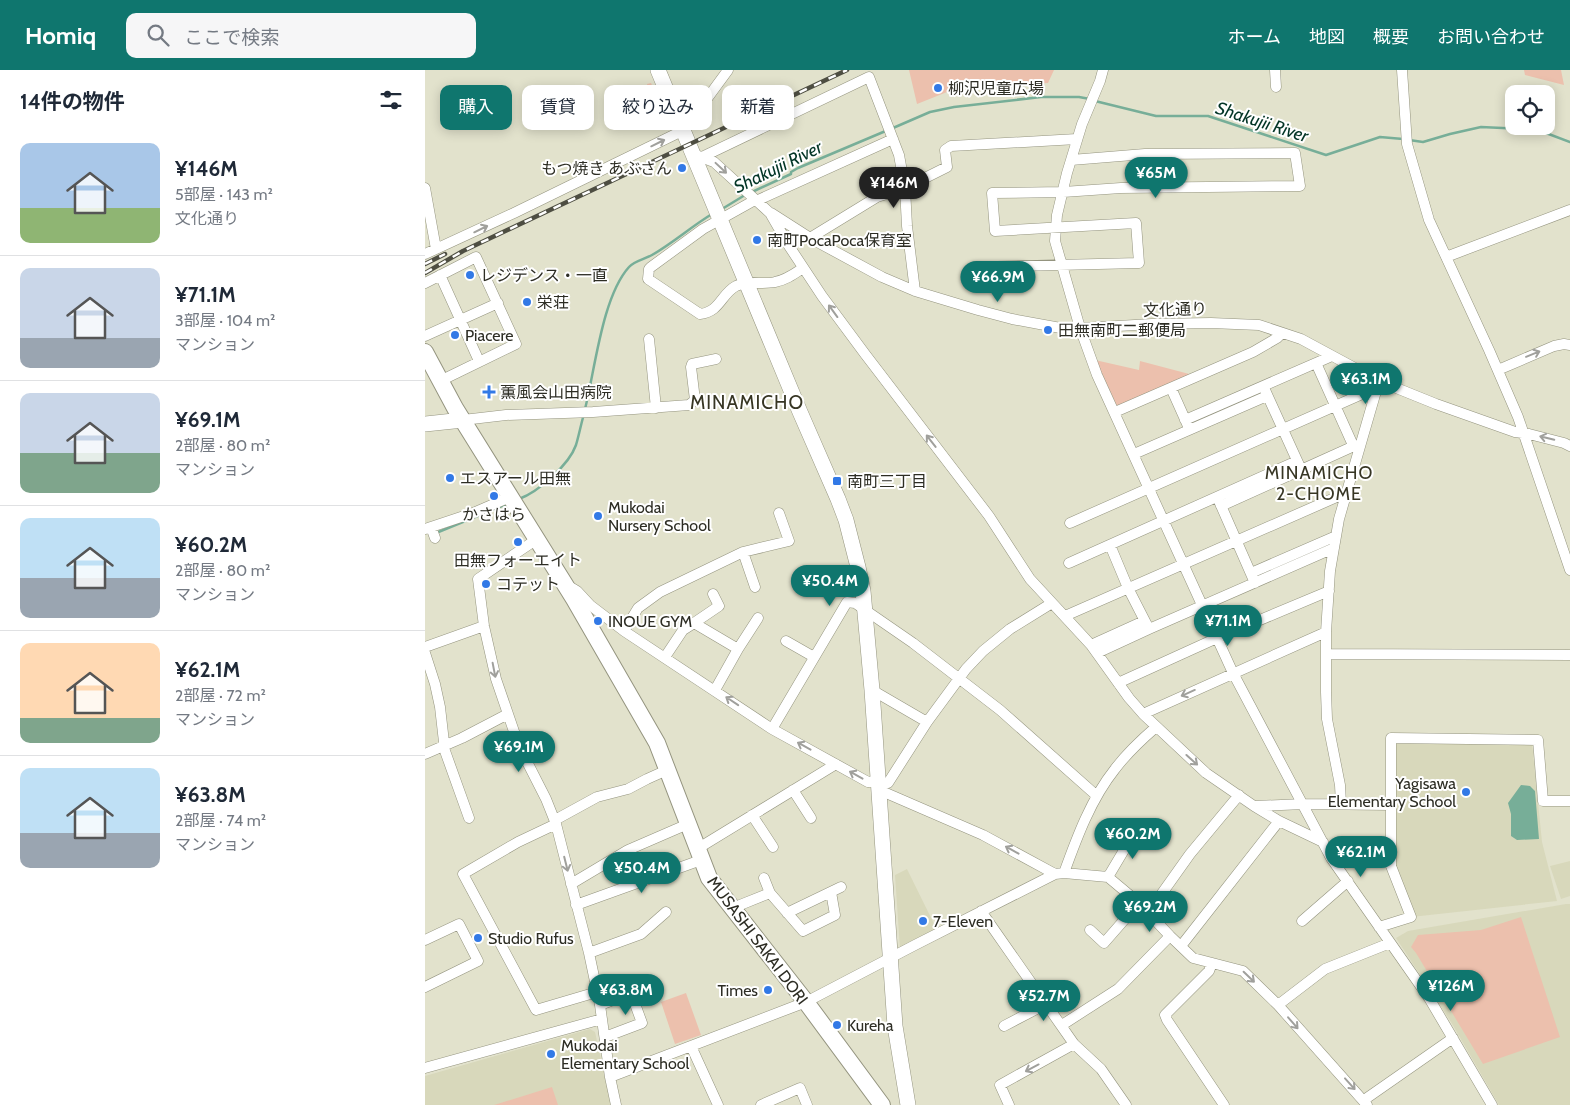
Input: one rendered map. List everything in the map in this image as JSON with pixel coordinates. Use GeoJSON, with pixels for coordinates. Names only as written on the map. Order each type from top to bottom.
{"type":"FeatureCollection","features":[{"type":"Feature","properties":{"kind":"main road","name":"MUSASHI SAKAI DORI"},"geometry":{"type":"LineString","coordinates":[[425,352],[463,420],[563,582],[657,743],[709,878],[806,1002],[882,1105]]}},
{"type":"Feature","properties":{"kind":"street"},"geometry":{"type":"LineString","coordinates":[[658,70],[664,85]]}},
{"type":"Feature","properties":{"kind":"street"},"geometry":{"type":"LineString","coordinates":[[712,91],[728,70]]}},
{"type":"Feature","properties":{"kind":"street"},"geometry":{"type":"LineString","coordinates":[[1103,70],[1082,124],[1071,160],[1057,215],[1055,241],[1080,328],[1097,375],[1233,673],[1331,858],[1429,998],[1492,1105]]}},
{"type":"Feature","properties":{"kind":"street"},"geometry":{"type":"LineString","coordinates":[[1275,70],[1275,87]]}},
{"type":"Feature","properties":{"kind":"street"},"geometry":{"type":"LineString","coordinates":[[1402,70],[1406,139],[1429,220],[1518,417],[1570,570]]}},
{"type":"Feature","properties":{"kind":"street"},"geometry":{"type":"LineString","coordinates":[[698,155],[869,77],[899,154],[905,188],[907,226],[915,291]]}},
{"type":"Feature","properties":{"kind":"street"},"geometry":{"type":"LineString","coordinates":[[425,254],[514,214],[683,130],[698,155],[712,203],[846,520],[858,567],[863,591],[863,608],[872,690],[897,1042],[908,1105]]}},
{"type":"Feature","properties":{"kind":"street"},"geometry":{"type":"LineString","coordinates":[[803,268],[789,277],[775,282],[755,284],[745,282],[730,290],[711,312],[700,314],[648,280],[647,277],[651,267],[703,229],[754,199],[893,139]]}},
{"type":"Feature","properties":{"kind":"street"},"geometry":{"type":"LineString","coordinates":[[810,238],[877,198],[905,188],[947,167],[945,150],[951,146],[1077,139]]}},
{"type":"Feature","properties":{"kind":"street"},"geometry":{"type":"LineString","coordinates":[[976,267],[1139,263],[1136,224],[995,231],[992,193],[1063,192],[1121,188],[1299,186],[1295,153],[1145,154],[1071,160]]}},
{"type":"Feature","properties":{"kind":"street","name":"文化通り"},"geometry":{"type":"LineString","coordinates":[[698,155],[714,162],[754,199],[810,238],[882,277],[915,291],[1012,319],[1066,329],[1211,323],[1259,326],[1301,338],[1379,381],[1495,426],[1565,443],[1570,446]]}},
{"type":"Feature","properties":{"kind":"street"},"geometry":{"type":"LineString","coordinates":[[425,188],[436,249]]}},
{"type":"Feature","properties":{"kind":"street"},"geometry":{"type":"LineString","coordinates":[[1446,257],[1570,210]]}},
{"type":"Feature","properties":{"kind":"street"},"geometry":{"type":"LineString","coordinates":[[771,212],[803,268],[865,354],[991,519],[1030,579],[1094,649],[1143,714],[1206,773],[1253,806],[1323,842]]}},
{"type":"Feature","properties":{"kind":"street"},"geometry":{"type":"LineString","coordinates":[[425,283],[476,257],[516,344],[440,381]]}},
{"type":"Feature","properties":{"kind":"street"},"geometry":{"type":"LineString","coordinates":[[440,275],[479,361]]}},
{"type":"Feature","properties":{"kind":"street"},"geometry":{"type":"LineString","coordinates":[[425,336],[497,303]]}},
{"type":"Feature","properties":{"kind":"street"},"geometry":{"type":"LineString","coordinates":[[1115,412],[1253,352],[1277,338],[1281,332]]}},
{"type":"Feature","properties":{"kind":"street"},"geometry":{"type":"LineString","coordinates":[[649,339],[656,408]]}},
{"type":"Feature","properties":{"kind":"street"},"geometry":{"type":"LineString","coordinates":[[1498,370],[1554,346],[1570,345]]}},
{"type":"Feature","properties":{"kind":"street"},"geometry":{"type":"LineString","coordinates":[[1134,454],[1188,425],[1265,391],[1332,356]]}},
{"type":"Feature","properties":{"kind":"street"},"geometry":{"type":"LineString","coordinates":[[425,424],[506,415],[689,406],[695,400],[692,364],[716,359]]}},
{"type":"Feature","properties":{"kind":"street"},"geometry":{"type":"LineString","coordinates":[[1316,363],[1357,448]]}},
{"type":"Feature","properties":{"kind":"street"},"geometry":{"type":"LineString","coordinates":[[1070,523],[1369,390],[1379,381]]}},
{"type":"Feature","properties":{"kind":"street"},"geometry":{"type":"LineString","coordinates":[[1341,804],[1340,785],[1327,719],[1326,632],[1330,570],[1339,518],[1357,448],[1379,381]]}},
{"type":"Feature","properties":{"kind":"street"},"geometry":{"type":"LineString","coordinates":[[1171,388],[1188,425]]}},
{"type":"Feature","properties":{"kind":"street"},"geometry":{"type":"LineString","coordinates":[[1265,391],[1300,466]]}},
{"type":"Feature","properties":{"kind":"street"},"geometry":{"type":"LineString","coordinates":[[1069,563],[1164,522],[1219,502],[1300,466],[1357,448]]}},
{"type":"Feature","properties":{"kind":"street"},"geometry":{"type":"LineString","coordinates":[[1065,616],[1347,492]]}},
{"type":"Feature","properties":{"kind":"street"},"geometry":{"type":"LineString","coordinates":[[435,538],[428,528],[473,512],[513,502]]}},
{"type":"Feature","properties":{"kind":"street"},"geometry":{"type":"LineString","coordinates":[[1219,502],[1253,578]]}},
{"type":"Feature","properties":{"kind":"street"},"geometry":{"type":"LineString","coordinates":[[624,631],[638,608],[660,592],[743,552],[789,541],[779,513]]}},
{"type":"Feature","properties":{"kind":"street"},"geometry":{"type":"LineString","coordinates":[[1094,649],[1147,625],[1203,606],[1336,536]]}},
{"type":"Feature","properties":{"kind":"street"},"geometry":{"type":"LineString","coordinates":[[537,539],[478,579],[496,679],[519,746],[556,822],[600,1004],[610,1077],[616,1105]]}},
{"type":"Feature","properties":{"kind":"street"},"geometry":{"type":"LineString","coordinates":[[1109,546],[1147,625]]}},
{"type":"Feature","properties":{"kind":"street"},"geometry":{"type":"LineString","coordinates":[[1253,578],[1334,548]]}},
{"type":"Feature","properties":{"kind":"street"},"geometry":{"type":"LineString","coordinates":[[743,552],[755,587]]}},
{"type":"Feature","properties":{"kind":"street"},"geometry":{"type":"LineString","coordinates":[[563,582],[577,591],[589,605],[624,631],[773,729],[868,782],[983,834],[1059,874],[1108,878],[1139,903],[1169,936],[1193,958],[1243,971],[1278,1005],[1366,1103],[1453,1038]]}},
{"type":"Feature","properties":{"kind":"street"},"geometry":{"type":"LineString","coordinates":[[1118,683],[1217,638],[1329,591]]}},
{"type":"Feature","properties":{"kind":"street"},"geometry":{"type":"LineString","coordinates":[[665,657],[683,630],[719,606],[713,594]]}},
{"type":"Feature","properties":{"kind":"street"},"geometry":{"type":"LineString","coordinates":[[773,729],[847,602],[855,602],[1000,710],[1097,796]]}},
{"type":"Feature","properties":{"kind":"street"},"geometry":{"type":"LineString","coordinates":[[880,788],[888,783],[927,722],[959,678],[983,651],[1011,629],[1052,603]]}},
{"type":"Feature","properties":{"kind":"street"},"geometry":{"type":"LineString","coordinates":[[715,690],[758,618]]}},
{"type":"Feature","properties":{"kind":"street"},"geometry":{"type":"LineString","coordinates":[[694,622],[738,649]]}},
{"type":"Feature","properties":{"kind":"street"},"geometry":{"type":"LineString","coordinates":[[425,647],[485,626]]}},
{"type":"Feature","properties":{"kind":"street"},"geometry":{"type":"LineString","coordinates":[[1143,714],[1326,632]]}},
{"type":"Feature","properties":{"kind":"street"},"geometry":{"type":"LineString","coordinates":[[787,641],[814,657]]}},
{"type":"Feature","properties":{"kind":"street"},"geometry":{"type":"LineString","coordinates":[[425,653],[435,684],[445,751],[469,818]]}},
{"type":"Feature","properties":{"kind":"street"},"geometry":{"type":"LineString","coordinates":[[1326,654],[1570,655]]}},
{"type":"Feature","properties":{"kind":"street"},"geometry":{"type":"LineString","coordinates":[[872,690],[927,722]]}},
{"type":"Feature","properties":{"kind":"street"},"geometry":{"type":"LineString","coordinates":[[425,754],[462,738],[508,714]]}},
{"type":"Feature","properties":{"kind":"street"},"geometry":{"type":"LineString","coordinates":[[610,1077],[806,1002],[981,911],[1059,874],[1097,796],[1119,764],[1156,727]]}},
{"type":"Feature","properties":{"kind":"street"},"geometry":{"type":"LineString","coordinates":[[1379,927],[1411,917],[1391,866],[1391,738],[1538,740],[1543,801],[1570,800]]}},
{"type":"Feature","properties":{"kind":"street"},"geometry":{"type":"LineString","coordinates":[[576,904],[699,854],[752,815],[836,764]]}},
{"type":"Feature","properties":{"kind":"street"},"geometry":{"type":"LineString","coordinates":[[597,992],[536,1010],[463,874],[597,797],[628,788],[667,770]]}},
{"type":"Feature","properties":{"kind":"street"},"geometry":{"type":"LineString","coordinates":[[793,790],[811,818]]}},
{"type":"Feature","properties":{"kind":"street"},"geometry":{"type":"LineString","coordinates":[[1148,913],[1190,854],[1239,795]]}},
{"type":"Feature","properties":{"kind":"street"},"geometry":{"type":"LineString","coordinates":[[1253,806],[1303,804],[1391,805]]}},
{"type":"Feature","properties":{"kind":"street"},"geometry":{"type":"LineString","coordinates":[[752,815],[773,847]]}},
{"type":"Feature","properties":{"kind":"street"},"geometry":{"type":"LineString","coordinates":[[1181,946],[1279,821]]}},
{"type":"Feature","properties":{"kind":"street"},"geometry":{"type":"LineString","coordinates":[[571,884],[628,850],[688,824]]}},
{"type":"Feature","properties":{"kind":"street"},"geometry":{"type":"LineString","coordinates":[[1108,878],[1136,830]]}},
{"type":"Feature","properties":{"kind":"street"},"geometry":{"type":"LineString","coordinates":[[764,878],[770,893],[803,931],[835,915],[831,892]]}},
{"type":"Feature","properties":{"kind":"street"},"geometry":{"type":"LineString","coordinates":[[1302,921],[1347,881]]}},
{"type":"Feature","properties":{"kind":"street"},"geometry":{"type":"LineString","coordinates":[[787,913],[841,887]]}},
{"type":"Feature","properties":{"kind":"street"},"geometry":{"type":"LineString","coordinates":[[735,913],[740,904],[770,893]]}},
{"type":"Feature","properties":{"kind":"street"},"geometry":{"type":"LineString","coordinates":[[1090,930],[1104,943],[1139,903]]}},
{"type":"Feature","properties":{"kind":"street"},"geometry":{"type":"LineString","coordinates":[[981,911],[1074,1044],[1101,1070],[1126,1105]]}},
{"type":"Feature","properties":{"kind":"street"},"geometry":{"type":"LineString","coordinates":[[589,953],[641,934],[666,912]]}},
{"type":"Feature","properties":{"kind":"street"},"geometry":{"type":"LineString","coordinates":[[425,940],[459,924],[477,961],[425,987]]}},
{"type":"Feature","properties":{"kind":"street"},"geometry":{"type":"LineString","coordinates":[[1062,1026],[1118,989],[1169,936]]}},
{"type":"Feature","properties":{"kind":"street"},"geometry":{"type":"LineString","coordinates":[[1278,1005],[1325,969],[1391,943]]}},
{"type":"Feature","properties":{"kind":"street"},"geometry":{"type":"LineString","coordinates":[[1212,963],[1209,971],[1165,1014],[1167,1020],[1224,1105]]}},
{"type":"Feature","properties":{"kind":"street"},"geometry":{"type":"LineString","coordinates":[[600,1004],[631,993],[642,1023],[605,1037]]}},
{"type":"Feature","properties":{"kind":"street"},"geometry":{"type":"LineString","coordinates":[[1004,1026],[1046,1004]]}},
{"type":"Feature","properties":{"kind":"street"},"geometry":{"type":"LineString","coordinates":[[425,1068],[602,1019]]}},
{"type":"Feature","properties":{"kind":"street"},"geometry":{"type":"LineString","coordinates":[[1009,1105],[1001,1085],[1074,1044]]}},
{"type":"Feature","properties":{"kind":"street"},"geometry":{"type":"LineString","coordinates":[[691,1046],[717,1105]]}},
{"type":"Feature","properties":{"kind":"street"},"geometry":{"type":"LineString","coordinates":[[761,1105],[800,1088],[807,1105]]}},
{"type":"Feature","properties":{"kind":"shaded area","name":"柳沢児童広場"},"geometry":{"type":"Polygon","coordinates":[[[909,70],[1054,70],[1048,83],[986,87],[985,82],[963,83],[963,89],[952,90],[917,104],[909,70]]]}},
{"type":"Feature","properties":{"kind":"shaded area"},"geometry":{"type":"Polygon","coordinates":[[[1524,70],[1561,70],[1564,85],[1525,75],[1524,70]]]}},
{"type":"Feature","properties":{"kind":"shaded area"},"geometry":{"type":"Polygon","coordinates":[[[1095,360],[1139,370],[1140,361],[1193,375],[1117,406],[1095,360]]]}},
{"type":"Feature","properties":{"kind":"shaded area","name":"Yagisawa Elementary School"},"geometry":{"type":"Polygon","coordinates":[[[1396,741],[1532,742],[1542,842],[1557,901],[1411,917],[1395,865],[1396,741]]]}},
{"type":"Feature","properties":{"kind":"shaded area"},"geometry":{"type":"Polygon","coordinates":[[[1521,785],[1530,786],[1535,791],[1539,839],[1517,840],[1511,836],[1511,814],[1508,803],[1521,785]]]}},
{"type":"Feature","properties":{"kind":"shaded area"},"geometry":{"type":"Polygon","coordinates":[[[1570,861],[1570,896],[1561,899],[1550,866],[1570,861]]]}},
{"type":"Feature","properties":{"kind":"shaded area"},"geometry":{"type":"Polygon","coordinates":[[[907,869],[937,930],[900,949],[895,875],[907,869]]]}},
{"type":"Feature","properties":{"kind":"shaded area"},"geometry":{"type":"Polygon","coordinates":[[[1570,904],[1570,1105],[1499,1105],[1451,1022],[1396,938],[1408,931],[1570,904]]]}},
{"type":"Feature","properties":{"kind":"shaded area"},"geometry":{"type":"Polygon","coordinates":[[[1521,917],[1560,1037],[1483,1064],[1411,947],[1418,935],[1481,930],[1521,917]]]}},
{"type":"Feature","properties":{"kind":"shaded area"},"geometry":{"type":"Polygon","coordinates":[[[686,993],[701,1035],[675,1044],[661,1002],[686,993]]]}},
{"type":"Feature","properties":{"kind":"shaded area","name":"Mukodai Elementary School"},"geometry":{"type":"Polygon","coordinates":[[[590,1029],[595,1032],[611,1105],[425,1105],[425,1076],[590,1029]]]}},
{"type":"Feature","properties":{"kind":"shaded area"},"geometry":{"type":"Polygon","coordinates":[[[552,1087],[558,1105],[494,1105],[552,1087]]]}},
{"type":"Feature","properties":{"kind":"waterway","name":"Shakujii River"},"geometry":{"type":"LineString","coordinates":[[893,128],[930,112],[954,107],[1041,97],[1079,97],[1090,99]]}},
{"type":"Feature","properties":{"kind":"waterway","name":"Shakujii River"},"geometry":{"type":"LineString","coordinates":[[1095,101],[1156,116],[1208,116],[1326,155],[1380,137],[1403,139]]}},
{"type":"Feature","properties":{"kind":"waterway","name":"Shakujii River"},"geometry":{"type":"LineString","coordinates":[[1409,140],[1423,142],[1481,127],[1524,129],[1546,133],[1570,142]]}},
{"type":"Feature","properties":{"kind":"waterway","name":"Shakujii River"},"geometry":{"type":"LineString","coordinates":[[752,192],[791,174],[791,172],[798,168],[888,130]]}},
{"type":"Feature","properties":{"kind":"waterway","name":"Shakujii River"},"geometry":{"type":"LineString","coordinates":[[722,209],[745,195]]}},
{"type":"Feature","properties":{"kind":"waterway","name":"Shakujii River"},"geometry":{"type":"LineString","coordinates":[[585,409],[606,315],[620,280],[631,265],[660,250],[712,214]]}},
{"type":"Feature","properties":{"kind":"waterway","name":"Shakujii River"},"geometry":{"type":"LineString","coordinates":[[519,499],[544,484],[567,461],[576,445],[584,414]]}},
{"type":"Feature","properties":{"kind":"waterway","name":"Shakujii River"},"geometry":{"type":"LineString","coordinates":[[436,533],[507,504]]}},
{"type":"Feature","properties":{"kind":"railway"},"geometry":{"type":"LineString","coordinates":[[425,273],[463,251],[847,70]]}},
{"type":"Feature","properties":{"kind":"railway"},"geometry":{"type":"LineString","coordinates":[[425,264],[445,254]]}},
{"type":"Feature","properties":{"kind":"place","name":"柳沢児童広場"},"geometry":{"type":"Point","coordinates":[938,88]}},
{"type":"Feature","properties":{"kind":"place","name":"もつ焼き あぶさん"},"geometry":{"type":"Point","coordinates":[682,168]}},
{"type":"Feature","properties":{"kind":"place","name":"南町PocaPoca保育室"},"geometry":{"type":"Point","coordinates":[757,240]}},
{"type":"Feature","properties":{"kind":"place","name":"レジデンス・一直"},"geometry":{"type":"Point","coordinates":[470,275]}},
{"type":"Feature","properties":{"kind":"place","name":"栄荘"},"geometry":{"type":"Point","coordinates":[527,302]}},
{"type":"Feature","properties":{"kind":"place","name":"田無南町二郵便局"},"geometry":{"type":"Point","coordinates":[1048,330]}},
{"type":"Feature","properties":{"kind":"place","name":"Piacere"},"geometry":{"type":"Point","coordinates":[455,335]}},
{"type":"Feature","properties":{"kind":"place","name":"薫風会山田病院"},"geometry":{"type":"Point","coordinates":[489,392]}},
{"type":"Feature","properties":{"kind":"place","name":"エスアール田無"},"geometry":{"type":"Point","coordinates":[450,478]}},
{"type":"Feature","properties":{"kind":"place","name":"南町三丁目"},"geometry":{"type":"Point","coordinates":[837,481]}},
{"type":"Feature","properties":{"kind":"place","name":"かさはら"},"geometry":{"type":"Point","coordinates":[494,496]}},
{"type":"Feature","properties":{"kind":"place","name":"Mukodai Nursery School"},"geometry":{"type":"Point","coordinates":[598,516]}},
{"type":"Feature","properties":{"kind":"place","name":"田無フォーエイト"},"geometry":{"type":"Point","coordinates":[518,542]}},
{"type":"Feature","properties":{"kind":"place","name":"コテット"},"geometry":{"type":"Point","coordinates":[486,584]}},
{"type":"Feature","properties":{"kind":"place","name":"INOUE GYM"},"geometry":{"type":"Point","coordinates":[598,621]}},
{"type":"Feature","properties":{"kind":"place","name":"Yagisawa Elementary School"},"geometry":{"type":"Point","coordinates":[1466,792]}},
{"type":"Feature","properties":{"kind":"place","name":"7-Eleven"},"geometry":{"type":"Point","coordinates":[923,921]}},
{"type":"Feature","properties":{"kind":"place","name":"Studio Rufus"},"geometry":{"type":"Point","coordinates":[478,938]}},
{"type":"Feature","properties":{"kind":"place","name":"Times"},"geometry":{"type":"Point","coordinates":[768,990]}},
{"type":"Feature","properties":{"kind":"place","name":"Kureha"},"geometry":{"type":"Point","coordinates":[837,1025]}},
{"type":"Feature","properties":{"kind":"place","name":"Mukodai Elementary School"},"geometry":{"type":"Point","coordinates":[551,1054]}},
{"type":"Feature","properties":{"kind":"district","name":"MINAMICHO"},"geometry":{"type":"Point","coordinates":[747,402]}},
{"type":"Feature","properties":{"kind":"district","name":"MINAMICHO 2-CHOME"},"geometry":{"type":"Point","coordinates":[1319,483]}}]}
